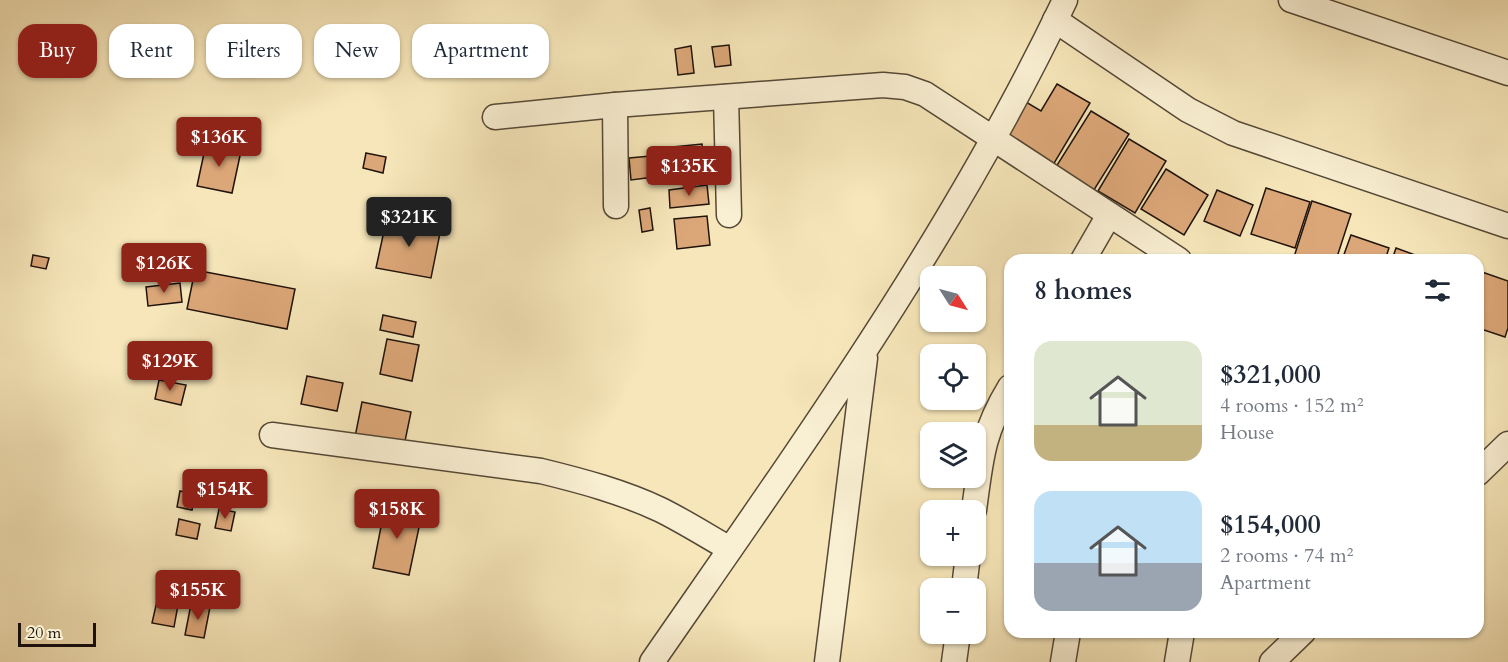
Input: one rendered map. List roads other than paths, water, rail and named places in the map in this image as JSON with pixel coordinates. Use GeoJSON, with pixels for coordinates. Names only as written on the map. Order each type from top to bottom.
{"type":"FeatureCollection","features":[{"type":"Feature","properties":{"kind":"street"},"geometry":{"type":"LineString","coordinates":[[1291,0],[1508,73]]}},
{"type":"Feature","properties":{"kind":"street"},"geometry":{"type":"LineString","coordinates":[[652,662],[865,352],[993,138],[1060,10],[1188,110],[1233,132],[1508,226]]}},
{"type":"Feature","properties":{"kind":"street"},"geometry":{"type":"LineString","coordinates":[[495,117],[615,105],[884,85],[905,87],[925,94],[1170,254]]}},
{"type":"Feature","properties":{"kind":"street"},"geometry":{"type":"LineString","coordinates":[[726,97],[729,215]]}},
{"type":"Feature","properties":{"kind":"street"},"geometry":{"type":"LineString","coordinates":[[615,105],[616,207]]}},
{"type":"Feature","properties":{"kind":"street"},"geometry":{"type":"LineString","coordinates":[[1086,254],[1109,215]]}},
{"type":"Feature","properties":{"kind":"street"},"geometry":{"type":"LineString","coordinates":[[827,662],[865,352]]}},
{"type":"Feature","properties":{"kind":"street"},"geometry":{"type":"LineString","coordinates":[[975,500],[981,454],[986,436],[1004,399]]}},
{"type":"Feature","properties":{"kind":"street"},"geometry":{"type":"LineString","coordinates":[[272,435],[541,471],[567,477],[604,488],[661,510],[730,549]]}},
{"type":"Feature","properties":{"kind":"street"},"geometry":{"type":"LineString","coordinates":[[1484,467],[1508,444]]}},
{"type":"Feature","properties":{"kind":"street"},"geometry":{"type":"LineString","coordinates":[[1063,662],[1067,638]]}},
{"type":"Feature","properties":{"kind":"street"},"geometry":{"type":"LineString","coordinates":[[1177,662],[1181,638]]}},
{"type":"Feature","properties":{"kind":"street"},"geometry":{"type":"LineString","coordinates":[[1272,662],[1293,638]]}},
{"type":"Feature","properties":{"kind":"street"},"geometry":{"type":"LineString","coordinates":[[954,662],[956,644]]}}]}
